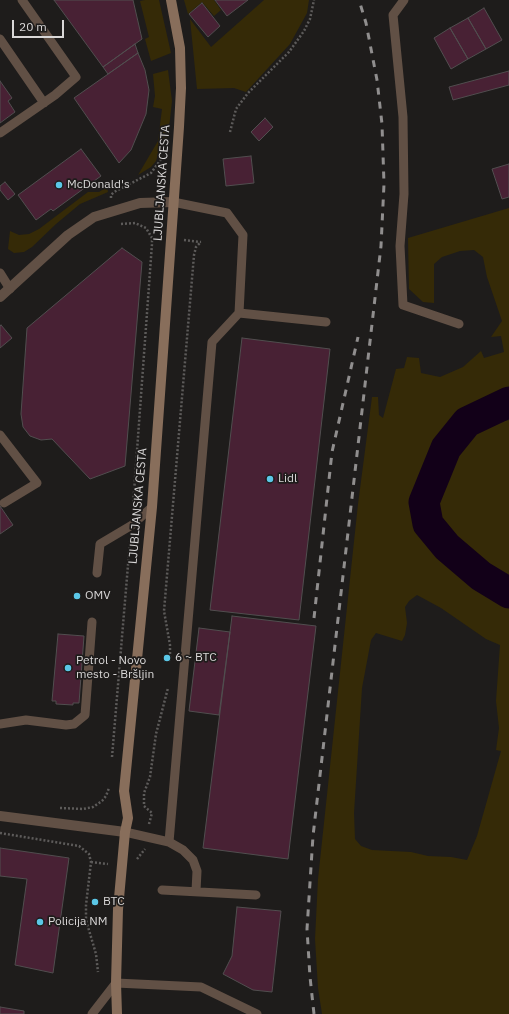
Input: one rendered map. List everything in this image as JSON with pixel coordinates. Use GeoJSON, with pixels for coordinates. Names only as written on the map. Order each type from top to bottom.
{"type":"FeatureCollection","features":[{"type":"Feature","properties":{"kind":"main road","name":"LJUBLJANSKA CESTA"},"geometry":{"type":"LineString","coordinates":[[117,1014],[116,983],[118,909],[125,832],[128,818],[124,791],[152,507],[181,88],[180,48],[171,0]]}},
{"type":"Feature","properties":{"kind":"street"},"geometry":{"type":"LineString","coordinates":[[0,297],[68,235],[94,217],[140,203],[173,202]]}},
{"type":"Feature","properties":{"kind":"street"},"geometry":{"type":"LineString","coordinates":[[0,816],[125,832]]}},
{"type":"Feature","properties":{"kind":"lane"},"geometry":{"type":"LineString","coordinates":[[0,133],[44,103],[76,77],[22,0]]}},
{"type":"Feature","properties":{"kind":"lane"},"geometry":{"type":"LineString","coordinates":[[404,0],[393,15],[403,117],[404,194],[400,246],[403,305],[460,324]]}},
{"type":"Feature","properties":{"kind":"lane"},"geometry":{"type":"LineString","coordinates":[[0,39],[44,103]]}},
{"type":"Feature","properties":{"kind":"lane"},"geometry":{"type":"LineString","coordinates":[[169,842],[212,342],[239,313],[242,235],[227,213],[173,202]]}},
{"type":"Feature","properties":{"kind":"lane"},"geometry":{"type":"LineString","coordinates":[[0,273],[10,289]]}},
{"type":"Feature","properties":{"kind":"lane"},"geometry":{"type":"LineString","coordinates":[[239,313],[326,322]]}},
{"type":"Feature","properties":{"kind":"lane"},"geometry":{"type":"LineString","coordinates":[[0,435],[37,483],[4,503]]}},
{"type":"Feature","properties":{"kind":"lane"},"geometry":{"type":"LineString","coordinates":[[97,573],[100,544],[132,525],[152,507]]}},
{"type":"Feature","properties":{"kind":"lane"},"geometry":{"type":"LineString","coordinates":[[0,724],[26,720],[66,725],[74,724],[84,715],[92,622]]}},
{"type":"Feature","properties":{"kind":"lane"},"geometry":{"type":"LineString","coordinates":[[125,832],[169,842],[183,850],[193,860],[197,871],[196,891]]}},
{"type":"Feature","properties":{"kind":"lane"},"geometry":{"type":"LineString","coordinates":[[162,890],[256,895]]}},
{"type":"Feature","properties":{"kind":"lane"},"geometry":{"type":"LineString","coordinates":[[92,1014],[116,983],[201,987],[257,1014]]}},
{"type":"Feature","properties":{"kind":"path"},"geometry":{"type":"LineString","coordinates":[[230,132],[236,109],[248,93],[289,52],[304,31],[310,19],[314,0]]}},
{"type":"Feature","properties":{"kind":"path"},"geometry":{"type":"LineString","coordinates":[[111,195],[122,187],[156,169]]}},
{"type":"Feature","properties":{"kind":"path"},"geometry":{"type":"LineString","coordinates":[[118,225],[134,223],[146,228],[152,238],[133,508]]}},
{"type":"Feature","properties":{"kind":"path"},"geometry":{"type":"LineString","coordinates":[[170,659],[170,645],[164,611],[194,255],[196,247],[201,242]]}},
{"type":"Feature","properties":{"kind":"path"},"geometry":{"type":"LineString","coordinates":[[112,760],[130,548]]}},
{"type":"Feature","properties":{"kind":"path"},"geometry":{"type":"LineString","coordinates":[[152,813],[144,806],[144,793],[150,777],[156,734],[168,681]]}},
{"type":"Feature","properties":{"kind":"path"},"geometry":{"type":"LineString","coordinates":[[83,809],[93,807],[102,801],[109,789],[110,782]]}},
{"type":"Feature","properties":{"kind":"path"},"geometry":{"type":"LineString","coordinates":[[0,833],[79,846],[87,851],[91,862],[86,905],[86,920],[96,954],[98,972]]}},
{"type":"Feature","properties":{"kind":"path"},"geometry":{"type":"LineString","coordinates":[[136,861],[144,850]]}},
{"type":"Feature","properties":{"kind":"shaded area"},"geometry":{"type":"Polygon","coordinates":[[[159,0],[171,53],[151,61],[145,39],[149,37],[140,1],[159,0]]]}},
{"type":"Feature","properties":{"kind":"shaded area"},"geometry":{"type":"Polygon","coordinates":[[[184,0],[214,0],[221,10],[214,16],[202,2],[188,14],[184,0]]]}},
{"type":"Feature","properties":{"kind":"shaded area"},"geometry":{"type":"Polygon","coordinates":[[[264,0],[309,0],[307,13],[290,44],[246,92],[234,88],[197,89],[190,19],[211,47],[264,0]]]}},
{"type":"Feature","properties":{"kind":"shaded area"},"geometry":{"type":"Polygon","coordinates":[[[168,70],[172,101],[168,137],[161,144],[156,161],[151,167],[138,175],[158,141],[162,109],[153,107],[155,96],[153,74],[168,70]]]}},
{"type":"Feature","properties":{"kind":"shaded area"},"geometry":{"type":"Polygon","coordinates":[[[107,187],[108,192],[80,204],[32,247],[24,252],[14,253],[8,249],[10,231],[19,235],[29,234],[39,229],[88,192],[99,192],[107,187]]]}},
{"type":"Feature","properties":{"kind":"shaded area"},"geometry":{"type":"Polygon","coordinates":[[[509,208],[509,403],[473,411],[455,422],[442,439],[427,466],[416,500],[419,523],[430,539],[461,570],[509,599],[509,1014],[322,1014],[318,988],[315,939],[318,879],[358,504],[372,397],[378,397],[379,415],[383,418],[396,369],[404,368],[407,357],[419,358],[421,373],[440,377],[463,367],[481,351],[484,358],[504,352],[501,336],[491,337],[502,321],[487,277],[483,257],[474,250],[460,251],[442,257],[434,264],[434,303],[423,302],[409,289],[408,238],[509,208]],[[417,595],[409,601],[405,607],[407,623],[405,635],[402,641],[376,633],[371,640],[362,688],[354,813],[355,839],[361,846],[372,850],[411,852],[428,856],[451,857],[467,860],[477,836],[501,751],[496,750],[499,728],[496,701],[500,645],[486,639],[441,608],[417,595]]]}},
{"type":"Feature","properties":{"kind":"shaded area"},"geometry":{"type":"Polygon","coordinates":[[[509,420],[509,586],[486,570],[449,537],[434,514],[432,496],[455,445],[479,426],[509,420]]]}},
{"type":"Feature","properties":{"kind":"building"},"geometry":{"type":"Polygon","coordinates":[[[54,0],[133,0],[142,39],[103,67],[54,0]]]}},
{"type":"Feature","properties":{"kind":"building"},"geometry":{"type":"Polygon","coordinates":[[[215,0],[248,0],[227,16],[215,0]]]}},
{"type":"Feature","properties":{"kind":"building"},"geometry":{"type":"Polygon","coordinates":[[[202,3],[220,26],[208,37],[189,14],[202,3]]]}},
{"type":"Feature","properties":{"kind":"building"},"geometry":{"type":"Polygon","coordinates":[[[484,8],[502,40],[486,49],[468,18],[484,8]]]}},
{"type":"Feature","properties":{"kind":"building"},"geometry":{"type":"Polygon","coordinates":[[[468,18],[486,49],[468,59],[450,28],[468,18]]]}},
{"type":"Feature","properties":{"kind":"building"},"geometry":{"type":"Polygon","coordinates":[[[450,28],[468,59],[451,69],[434,38],[450,28]]]}},
{"type":"Feature","properties":{"kind":"building"},"geometry":{"type":"Polygon","coordinates":[[[135,44],[138,53],[108,74],[103,67],[135,44]]]}},
{"type":"Feature","properties":{"kind":"building"},"geometry":{"type":"Polygon","coordinates":[[[138,53],[145,70],[149,90],[146,114],[131,150],[119,163],[74,98],[138,53]]]}},
{"type":"Feature","properties":{"kind":"building"},"geometry":{"type":"Polygon","coordinates":[[[509,71],[509,85],[453,100],[449,87],[509,71]]]}},
{"type":"Feature","properties":{"kind":"building"},"geometry":{"type":"Polygon","coordinates":[[[0,81],[12,98],[8,101],[15,112],[0,123],[0,81]]]}},
{"type":"Feature","properties":{"kind":"building"},"geometry":{"type":"Polygon","coordinates":[[[265,118],[273,127],[259,141],[251,132],[265,118]]]}},
{"type":"Feature","properties":{"kind":"building","name":"McDonald's"},"geometry":{"type":"Polygon","coordinates":[[[81,149],[101,176],[53,211],[51,209],[36,220],[18,195],[81,149]]]}},
{"type":"Feature","properties":{"kind":"building"},"geometry":{"type":"Polygon","coordinates":[[[251,156],[254,183],[226,186],[223,159],[251,156]]]}},
{"type":"Feature","properties":{"kind":"building"},"geometry":{"type":"Polygon","coordinates":[[[509,164],[509,197],[502,199],[492,169],[509,164]]]}},
{"type":"Feature","properties":{"kind":"building"},"geometry":{"type":"Polygon","coordinates":[[[5,182],[15,194],[8,200],[0,190],[0,186],[5,182]]]}},
{"type":"Feature","properties":{"kind":"building"},"geometry":{"type":"Polygon","coordinates":[[[122,248],[142,262],[125,466],[90,479],[52,439],[41,440],[30,436],[23,427],[21,414],[27,328],[122,248]]]}},
{"type":"Feature","properties":{"kind":"building"},"geometry":{"type":"Polygon","coordinates":[[[1,325],[12,338],[0,348],[0,326],[1,325]]]}},
{"type":"Feature","properties":{"kind":"building","name":"Lidl"},"geometry":{"type":"Polygon","coordinates":[[[242,338],[330,349],[299,620],[210,610],[242,338]]]}},
{"type":"Feature","properties":{"kind":"building"},"geometry":{"type":"Polygon","coordinates":[[[0,506],[13,525],[0,534],[0,506]]]}},
{"type":"Feature","properties":{"kind":"building"},"geometry":{"type":"Polygon","coordinates":[[[232,616],[316,626],[288,859],[203,848],[232,616]]]}},
{"type":"Feature","properties":{"kind":"building"},"geometry":{"type":"Polygon","coordinates":[[[199,628],[230,632],[219,715],[189,711],[199,628]]]}},
{"type":"Feature","properties":{"kind":"building","name":"Petrol - Novo mesto - Bršljin"},"geometry":{"type":"Polygon","coordinates":[[[58,634],[84,636],[79,703],[73,703],[73,705],[56,704],[56,701],[52,701],[58,634]]]}},
{"type":"Feature","properties":{"kind":"building","name":"Policija NM"},"geometry":{"type":"Polygon","coordinates":[[[0,848],[69,858],[53,973],[15,965],[27,879],[0,876],[0,848]]]}},
{"type":"Feature","properties":{"kind":"building"},"geometry":{"type":"Polygon","coordinates":[[[237,907],[281,911],[272,992],[253,990],[223,974],[232,956],[237,907]]]}},
{"type":"Feature","properties":{"kind":"building"},"geometry":{"type":"Polygon","coordinates":[[[0,1007],[24,1011],[24,1014],[0,1014],[0,1007]]]}},
{"type":"Feature","properties":{"kind":"waterway"},"geometry":{"type":"LineString","coordinates":[[509,402],[467,422],[446,448],[424,502],[428,524],[447,547],[481,576],[509,593]]}},
{"type":"Feature","properties":{"kind":"railway"},"geometry":{"type":"LineString","coordinates":[[314,1014],[307,929],[313,836],[381,246],[384,184],[382,124],[377,80],[366,23],[359,0]]}},
{"type":"Feature","properties":{"kind":"railway"},"geometry":{"type":"LineString","coordinates":[[314,618],[332,452],[358,337]]}},
{"type":"Feature","properties":{"kind":"place","name":"McDonald's"},"geometry":{"type":"Point","coordinates":[59,185]}},
{"type":"Feature","properties":{"kind":"place","name":"Lidl"},"geometry":{"type":"Point","coordinates":[270,479]}},
{"type":"Feature","properties":{"kind":"place","name":"OMV"},"geometry":{"type":"Point","coordinates":[77,596]}},
{"type":"Feature","properties":{"kind":"place","name":"6 ~ BTC"},"geometry":{"type":"Point","coordinates":[167,658]}},
{"type":"Feature","properties":{"kind":"place","name":"Petrol - Novo mesto - Bršljin"},"geometry":{"type":"Point","coordinates":[68,668]}},
{"type":"Feature","properties":{"kind":"place","name":"BTC"},"geometry":{"type":"Point","coordinates":[95,902]}},
{"type":"Feature","properties":{"kind":"place","name":"Policija NM"},"geometry":{"type":"Point","coordinates":[40,922]}}]}
